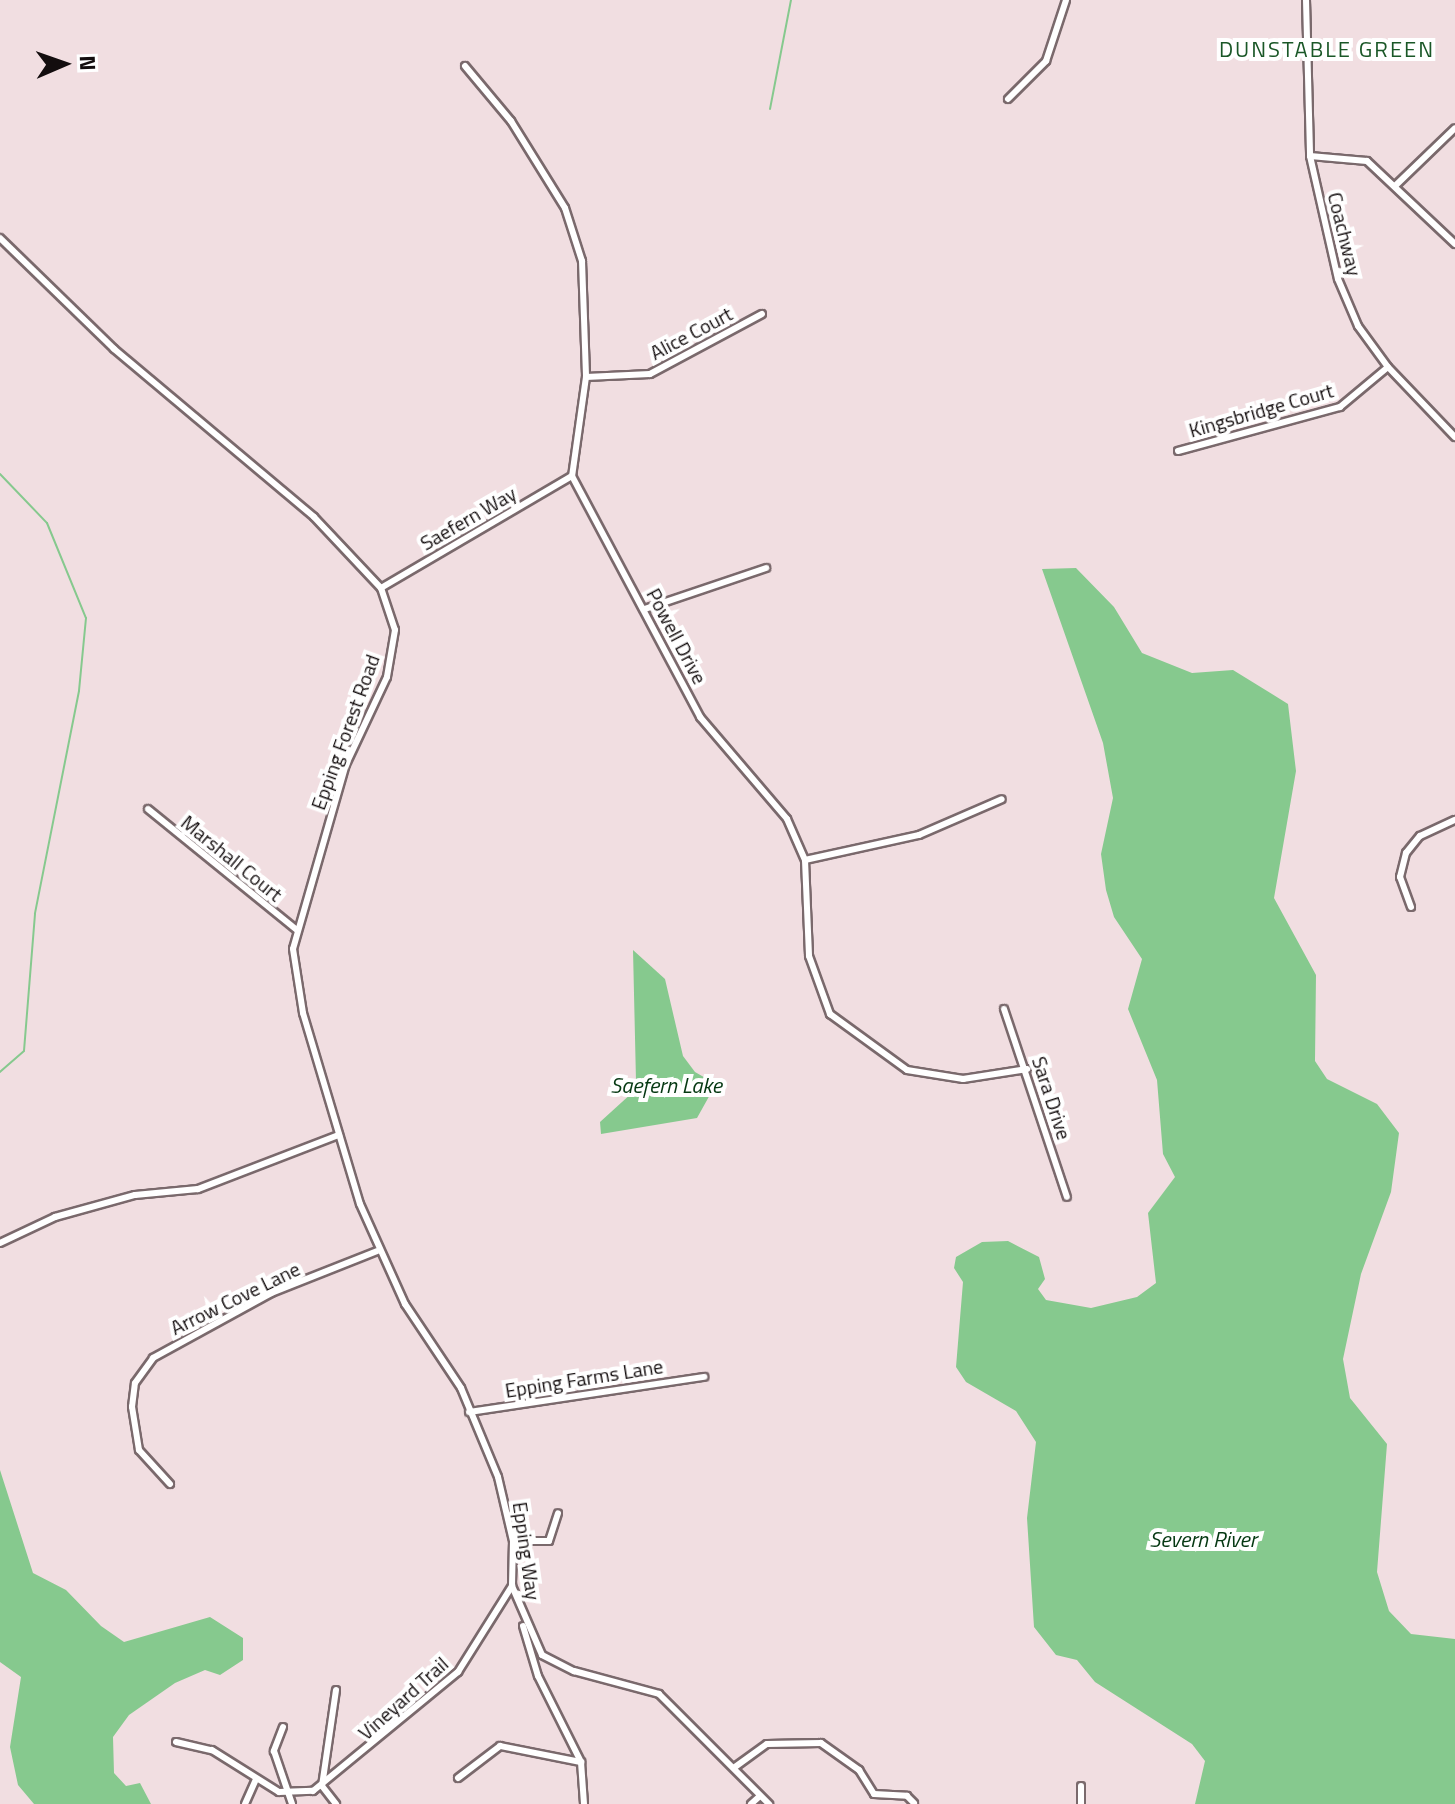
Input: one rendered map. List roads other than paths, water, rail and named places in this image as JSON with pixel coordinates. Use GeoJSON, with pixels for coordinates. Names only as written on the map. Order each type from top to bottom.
{"type":"FeatureCollection","features":[{"type":"Feature","properties":{"kind":"street"},"geometry":{"type":"LineString","coordinates":[[1008,99],[1046,61],[1066,0]]}},
{"type":"Feature","properties":{"kind":"street","name":"Coachway"},"geometry":{"type":"LineString","coordinates":[[1306,0],[1310,156],[1348,305],[1388,367],[1455,437]]}},
{"type":"Feature","properties":{"kind":"street"},"geometry":{"type":"LineString","coordinates":[[465,66],[511,121],[565,208],[582,261],[586,377],[572,476]]}},
{"type":"Feature","properties":{"kind":"street"},"geometry":{"type":"LineString","coordinates":[[1395,186],[1455,128]]}},
{"type":"Feature","properties":{"kind":"street"},"geometry":{"type":"LineString","coordinates":[[1310,156],[1354,156],[1395,186],[1455,244]]}},
{"type":"Feature","properties":{"kind":"street","name":"Epping Forest Road"},"geometry":{"type":"LineString","coordinates":[[0,238],[114,349],[314,517],[381,588],[395,630],[387,677],[346,764],[297,930],[294,970],[339,1135],[377,1251],[411,1316],[436,1344],[469,1412]]}},
{"type":"Feature","properties":{"kind":"street","name":"Alice Court"},"geometry":{"type":"LineString","coordinates":[[586,377],[650,374],[762,314]]}},
{"type":"Feature","properties":{"kind":"street","name":"Kingsbridge Court"},"geometry":{"type":"LineString","coordinates":[[1178,451],[1340,407],[1388,367]]}},
{"type":"Feature","properties":{"kind":"street","name":"Saefern Way"},"geometry":{"type":"LineString","coordinates":[[381,588],[572,476]]}},
{"type":"Feature","properties":{"kind":"street","name":"Powell Drive"},"geometry":{"type":"LineString","coordinates":[[572,476],[700,717],[787,819],[805,860],[809,956],[830,1014],[907,1070],[963,1079],[1027,1069]]}},
{"type":"Feature","properties":{"kind":"street"},"geometry":{"type":"LineString","coordinates":[[645,609],[766,568]]}},
{"type":"Feature","properties":{"kind":"street"},"geometry":{"type":"LineString","coordinates":[[805,860],[919,835],[1002,799]]}},
{"type":"Feature","properties":{"kind":"street","name":"Marshall Court"},"geometry":{"type":"LineString","coordinates":[[148,809],[297,930]]}},
{"type":"Feature","properties":{"kind":"street"},"geometry":{"type":"LineString","coordinates":[[1411,907],[1400,877],[1406,853],[1420,836],[1455,820]]}},
{"type":"Feature","properties":{"kind":"street","name":"Sara Drive"},"geometry":{"type":"LineString","coordinates":[[1004,1009],[1027,1069],[1067,1197]]}},
{"type":"Feature","properties":{"kind":"street"},"geometry":{"type":"LineString","coordinates":[[0,1243],[92,1207],[198,1189],[339,1135]]}},
{"type":"Feature","properties":{"kind":"street","name":"Arrow Cove Lane"},"geometry":{"type":"LineString","coordinates":[[170,1484],[139,1450],[132,1407],[135,1383],[153,1358],[271,1293],[377,1251]]}},
{"type":"Feature","properties":{"kind":"street","name":"Epping Farms Lane"},"geometry":{"type":"LineString","coordinates":[[469,1412],[704,1377]]}},
{"type":"Feature","properties":{"kind":"street","name":"Epping Way"},"geometry":{"type":"LineString","coordinates":[[469,1412],[498,1477],[513,1541],[512,1586],[520,1615],[546,1659],[659,1694],[769,1804]]}},
{"type":"Feature","properties":{"kind":"street"},"geometry":{"type":"LineString","coordinates":[[513,1541],[549,1541],[558,1513]]}},
{"type":"Feature","properties":{"kind":"street","name":"Vineyard Trail"},"geometry":{"type":"LineString","coordinates":[[292,1795],[322,1786],[458,1672],[512,1586]]}},
{"type":"Feature","properties":{"kind":"street"},"geometry":{"type":"LineString","coordinates":[[520,1615],[538,1676],[581,1762],[584,1804]]}},
{"type":"Feature","properties":{"kind":"street"},"geometry":{"type":"LineString","coordinates":[[336,1690],[322,1786],[336,1804]]}},
{"type":"Feature","properties":{"kind":"street"},"geometry":{"type":"LineString","coordinates":[[283,1727],[274,1751],[292,1795],[292,1804]]}},
{"type":"Feature","properties":{"kind":"street"},"geometry":{"type":"LineString","coordinates":[[176,1742],[212,1750],[256,1779],[292,1795]]}},
{"type":"Feature","properties":{"kind":"street"},"geometry":{"type":"LineString","coordinates":[[735,1767],[767,1744],[821,1743],[859,1770],[871,1793],[907,1796],[914,1803]]}},
{"type":"Feature","properties":{"kind":"street"},"geometry":{"type":"LineString","coordinates":[[458,1778],[500,1746],[581,1762]]}},
{"type":"Feature","properties":{"kind":"street"},"geometry":{"type":"LineString","coordinates":[[245,1804],[256,1779]]}},
{"type":"Feature","properties":{"kind":"street"},"geometry":{"type":"LineString","coordinates":[[1081,1786],[1081,1804]]}},
{"type":"Feature","properties":{"kind":"street"},"geometry":{"type":"LineString","coordinates":[[751,1804],[760,1796]]}},
{"type":"Feature","properties":{"kind":"water","name":"Severn River"},"geometry":{"type":"Polygon","coordinates":[[[1076,568],[1114,607],[1142,653],[1192,673],[1233,670],[1288,704],[1296,771],[1274,898],[1316,975],[1315,1061],[1327,1079],[1377,1104],[1399,1133],[1391,1192],[1361,1274],[1343,1359],[1350,1398],[1387,1444],[1377,1572],[1389,1611],[1411,1634],[1455,1639],[1455,1804],[1195,1804],[1205,1761],[1192,1744],[1095,1682],[1077,1660],[1056,1655],[1034,1627],[1027,1518],[1036,1442],[1016,1411],[966,1382],[956,1367],[963,1282],[954,1268],[956,1257],[982,1242],[1008,1241],[1039,1257],[1045,1279],[1038,1289],[1046,1300],[1091,1308],[1137,1297],[1156,1283],[1148,1213],[1175,1177],[1163,1154],[1157,1080],[1128,1009],[1142,959],[1114,917],[1106,890],[1101,854],[1113,798],[1103,743],[1042,569],[1076,568]]]}},
{"type":"Feature","properties":{"kind":"water","name":"Saefern Lake"},"geometry":{"type":"Polygon","coordinates":[[[633,950],[665,979],[683,1056],[695,1072],[716,1084],[697,1118],[601,1134],[600,1122],[633,1092],[636,1081],[633,950]]]}},
{"type":"Feature","properties":{"kind":"water"},"geometry":{"type":"Polygon","coordinates":[[[0,1470],[33,1573],[66,1590],[101,1626],[124,1642],[210,1617],[243,1638],[243,1660],[220,1675],[205,1670],[175,1683],[129,1715],[113,1737],[114,1773],[126,1786],[140,1783],[151,1804],[34,1804],[18,1785],[10,1747],[21,1677],[0,1662],[0,1470]]]}},
{"type":"Feature","properties":{"kind":"waterway"},"geometry":{"type":"LineString","coordinates":[[770,109],[791,0]]}},
{"type":"Feature","properties":{"kind":"waterway"},"geometry":{"type":"LineString","coordinates":[[0,474],[47,523],[86,618],[79,691],[35,914],[24,1051],[0,1072]]}},
{"type":"Feature","properties":{"kind":"district","name":"DUNSTABLE GREEN"},"geometry":{"type":"Point","coordinates":[1327,50]}}]}
